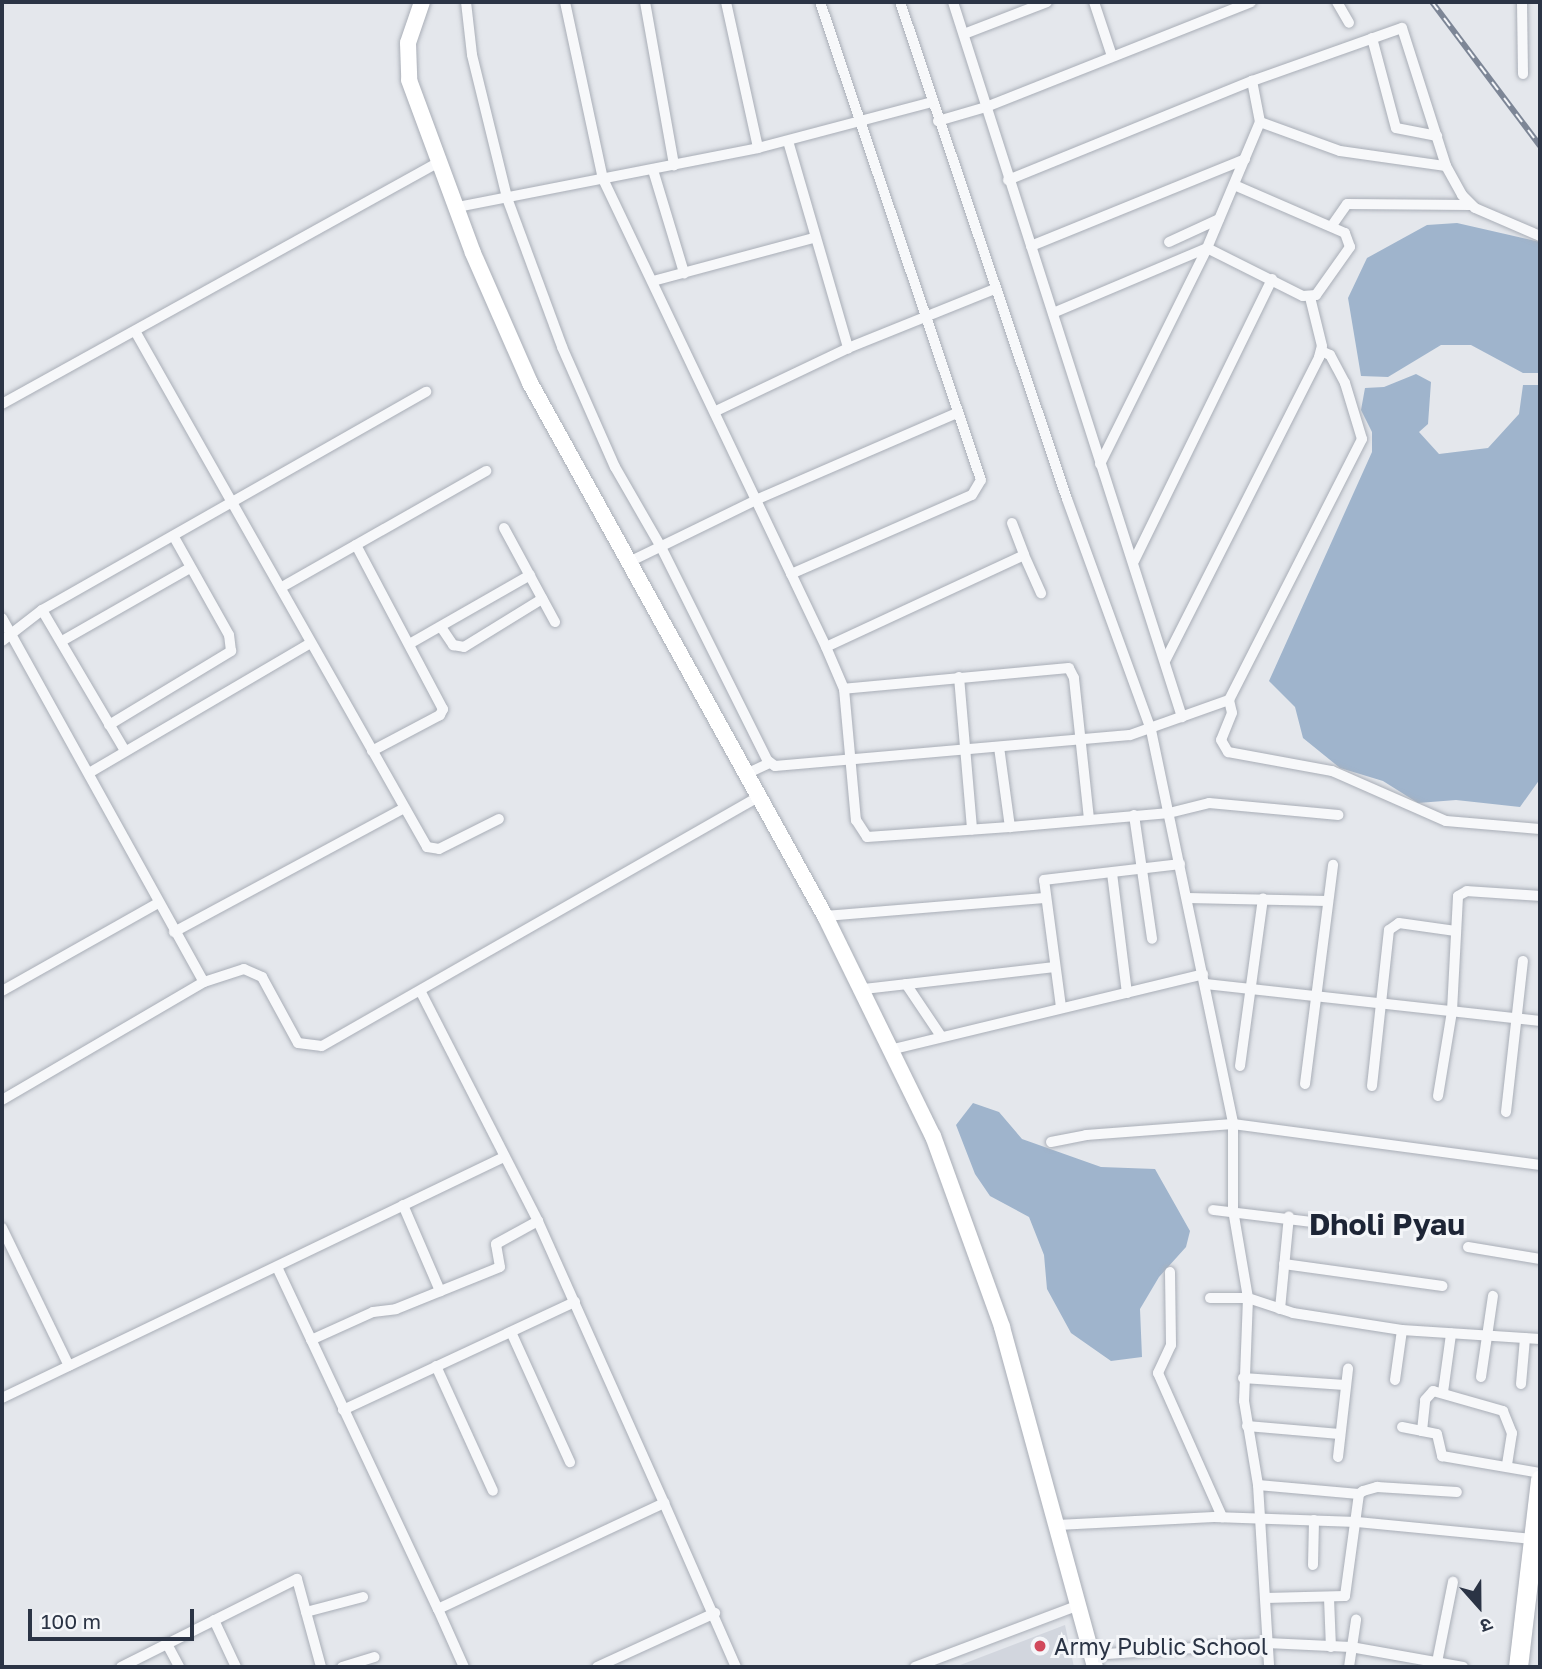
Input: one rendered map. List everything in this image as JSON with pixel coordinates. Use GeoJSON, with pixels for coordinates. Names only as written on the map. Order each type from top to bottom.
{"type":"FeatureCollection","features":[{"type":"Feature","properties":{"kind":"highway"},"geometry":{"type":"LineString","coordinates":[[1530,1667],[1529,1633],[1540,1479]]}},
{"type":"Feature","properties":{"kind":"highway"},"geometry":{"type":"LineString","coordinates":[[1518,1667],[1540,1588]]}},
{"type":"Feature","properties":{"kind":"street"},"geometry":{"type":"LineString","coordinates":[[422,2],[405,60],[458,207],[530,383],[825,916],[894,1049],[933,1136],[1002,1327],[1094,1661],[1267,1643],[1351,1647],[1436,1665],[1463,1667]]}},
{"type":"Feature","properties":{"kind":"street"},"geometry":{"type":"LineString","coordinates":[[466,2],[472,55],[508,198],[589,411],[770,763],[782,768],[1078,741],[1151,730],[1230,700]]}},
{"type":"Feature","properties":{"kind":"street"},"geometry":{"type":"LineString","coordinates":[[565,2],[603,178],[758,499],[826,647],[843,677],[856,820],[867,837],[1169,813],[1209,803],[1338,814]]}},
{"type":"Feature","properties":{"kind":"street"},"geometry":{"type":"LineString","coordinates":[[645,2],[674,165]]}},
{"type":"Feature","properties":{"kind":"street"},"geometry":{"type":"LineString","coordinates":[[726,2],[758,148]]}},
{"type":"Feature","properties":{"kind":"street"},"geometry":{"type":"LineString","coordinates":[[791,574],[976,492],[981,480],[859,125],[820,2]]}},
{"type":"Feature","properties":{"kind":"street"},"geometry":{"type":"LineString","coordinates":[[900,2],[995,289],[1151,730],[1205,979],[1233,1124],[1233,1210],[1248,1298],[1243,1378],[1247,1426],[1258,1485],[1269,1667]]}},
{"type":"Feature","properties":{"kind":"street"},"geometry":{"type":"LineString","coordinates":[[953,2],[1182,717]]}},
{"type":"Feature","properties":{"kind":"street"},"geometry":{"type":"LineString","coordinates":[[964,34],[1047,2]]}},
{"type":"Feature","properties":{"kind":"street"},"geometry":{"type":"LineString","coordinates":[[1094,2],[1112,56]]}},
{"type":"Feature","properties":{"kind":"street"},"geometry":{"type":"LineString","coordinates":[[939,121],[986,107],[1251,2]]}},
{"type":"Feature","properties":{"kind":"street"},"geometry":{"type":"LineString","coordinates":[[1337,2],[1349,23]]}},
{"type":"Feature","properties":{"kind":"street"},"geometry":{"type":"LineString","coordinates":[[1522,2],[1523,74]]}},
{"type":"Feature","properties":{"kind":"street"},"geometry":{"type":"LineString","coordinates":[[1008,180],[1252,81],[1372,38],[1405,30],[1446,166],[1470,205]]}},
{"type":"Feature","properties":{"kind":"street"},"geometry":{"type":"LineString","coordinates":[[1372,38],[1396,128],[1437,136]]}},
{"type":"Feature","properties":{"kind":"street"},"geometry":{"type":"LineString","coordinates":[[1100,464],[1207,248],[1260,122],[1252,81]]}},
{"type":"Feature","properties":{"kind":"street"},"geometry":{"type":"LineString","coordinates":[[458,207],[758,148],[859,125],[932,102]]}},
{"type":"Feature","properties":{"kind":"street"},"geometry":{"type":"LineString","coordinates":[[1260,122],[1350,153],[1446,166]]}},
{"type":"Feature","properties":{"kind":"street"},"geometry":{"type":"LineString","coordinates":[[788,141],[848,348]]}},
{"type":"Feature","properties":{"kind":"street"},"geometry":{"type":"LineString","coordinates":[[1031,246],[1244,159]]}},
{"type":"Feature","properties":{"kind":"street"},"geometry":{"type":"LineString","coordinates":[[2,404],[441,161]]}},
{"type":"Feature","properties":{"kind":"street"},"geometry":{"type":"LineString","coordinates":[[653,170],[684,273]]}},
{"type":"Feature","properties":{"kind":"street"},"geometry":{"type":"LineString","coordinates":[[1234,185],[1333,224],[1345,233],[1350,247],[1319,292],[1310,297]]}},
{"type":"Feature","properties":{"kind":"street"},"geometry":{"type":"LineString","coordinates":[[1333,224],[1347,204],[1470,205],[1540,236]]}},
{"type":"Feature","properties":{"kind":"street"},"geometry":{"type":"LineString","coordinates":[[1169,242],[1219,219]]}},
{"type":"Feature","properties":{"kind":"street"},"geometry":{"type":"LineString","coordinates":[[653,281],[814,238]]}},
{"type":"Feature","properties":{"kind":"street"},"geometry":{"type":"LineString","coordinates":[[1053,313],[1207,248],[1310,297]]}},
{"type":"Feature","properties":{"kind":"street"},"geometry":{"type":"LineString","coordinates":[[1134,561],[1272,279]]}},
{"type":"Feature","properties":{"kind":"street"},"geometry":{"type":"LineString","coordinates":[[716,411],[848,348],[995,289]]}},
{"type":"Feature","properties":{"kind":"street"},"geometry":{"type":"LineString","coordinates":[[1165,660],[1321,351],[1310,297]]}},
{"type":"Feature","properties":{"kind":"street"},"geometry":{"type":"LineString","coordinates":[[135,331],[282,587],[404,808],[433,849],[499,819]]}},
{"type":"Feature","properties":{"kind":"street"},"geometry":{"type":"LineString","coordinates":[[1321,351],[1329,355],[1345,383],[1362,439],[1230,700],[1232,713],[1221,740],[1228,752],[1332,771],[1446,821],[1540,829]]}},
{"type":"Feature","properties":{"kind":"street"},"geometry":{"type":"LineString","coordinates":[[2,641],[42,610],[426,392]]}},
{"type":"Feature","properties":{"kind":"street"},"geometry":{"type":"LineString","coordinates":[[629,562],[758,499],[957,413]]}},
{"type":"Feature","properties":{"kind":"street"},"geometry":{"type":"LineString","coordinates":[[282,587],[486,471]]}},
{"type":"Feature","properties":{"kind":"street"},"geometry":{"type":"LineString","coordinates":[[1012,523],[1041,593]]}},
{"type":"Feature","properties":{"kind":"street"},"geometry":{"type":"LineString","coordinates":[[504,528],[555,622]]}},
{"type":"Feature","properties":{"kind":"street"},"geometry":{"type":"LineString","coordinates":[[108,725],[231,651],[229,635],[174,537]]}},
{"type":"Feature","properties":{"kind":"street"},"geometry":{"type":"LineString","coordinates":[[356,545],[411,643],[442,712],[372,751]]}},
{"type":"Feature","properties":{"kind":"street"},"geometry":{"type":"LineString","coordinates":[[826,647],[1024,555]]}},
{"type":"Feature","properties":{"kind":"street"},"geometry":{"type":"LineString","coordinates":[[62,641],[190,568]]}},
{"type":"Feature","properties":{"kind":"street"},"geometry":{"type":"LineString","coordinates":[[411,643],[530,575]]}},
{"type":"Feature","properties":{"kind":"street"},"geometry":{"type":"LineString","coordinates":[[440,627],[453,645],[464,647],[542,599]]}},
{"type":"Feature","properties":{"kind":"street"},"geometry":{"type":"LineString","coordinates":[[42,610],[125,751]]}},
{"type":"Feature","properties":{"kind":"street"},"geometry":{"type":"LineString","coordinates":[[2,618],[204,982]]}},
{"type":"Feature","properties":{"kind":"street"},"geometry":{"type":"LineString","coordinates":[[89,773],[311,643]]}},
{"type":"Feature","properties":{"kind":"street"},"geometry":{"type":"LineString","coordinates":[[844,689],[1069,667],[1074,678],[1078,741],[1089,819]]}},
{"type":"Feature","properties":{"kind":"street"},"geometry":{"type":"LineString","coordinates":[[959,677],[963,750],[972,829]]}},
{"type":"Feature","properties":{"kind":"street"},"geometry":{"type":"LineString","coordinates":[[999,747],[1010,827]]}},
{"type":"Feature","properties":{"kind":"street"},"geometry":{"type":"LineString","coordinates":[[746,774],[770,763]]}},
{"type":"Feature","properties":{"kind":"street"},"geometry":{"type":"LineString","coordinates":[[2,1100],[204,982],[244,969],[256,972],[298,1043],[310,1048],[322,1046],[421,992],[758,797]]}},
{"type":"Feature","properties":{"kind":"street"},"geometry":{"type":"LineString","coordinates":[[174,932],[404,808]]}},
{"type":"Feature","properties":{"kind":"street"},"geometry":{"type":"LineString","coordinates":[[1134,815],[1152,939]]}},
{"type":"Feature","properties":{"kind":"street"},"geometry":{"type":"LineString","coordinates":[[1060,1007],[1044,898],[1044,880],[1049,877],[1144,870],[1180,864]]}},
{"type":"Feature","properties":{"kind":"street"},"geometry":{"type":"LineString","coordinates":[[1305,1084],[1333,865]]}},
{"type":"Feature","properties":{"kind":"street"},"geometry":{"type":"LineString","coordinates":[[1112,873],[1127,993]]}},
{"type":"Feature","properties":{"kind":"street"},"geometry":{"type":"LineString","coordinates":[[1438,1096],[1452,1011],[1455,931],[1462,892],[1540,896]]}},
{"type":"Feature","properties":{"kind":"street"},"geometry":{"type":"LineString","coordinates":[[825,916],[1044,898]]}},
{"type":"Feature","properties":{"kind":"street"},"geometry":{"type":"LineString","coordinates":[[1187,898],[1328,901]]}},
{"type":"Feature","properties":{"kind":"street"},"geometry":{"type":"LineString","coordinates":[[1240,1066],[1263,899]]}},
{"type":"Feature","properties":{"kind":"street"},"geometry":{"type":"LineString","coordinates":[[2,991],[158,903]]}},
{"type":"Feature","properties":{"kind":"street"},"geometry":{"type":"LineString","coordinates":[[1372,1086],[1391,927],[1399,923],[1455,931]]}},
{"type":"Feature","properties":{"kind":"street"},"geometry":{"type":"LineString","coordinates":[[1506,1112],[1523,961]]}},
{"type":"Feature","properties":{"kind":"street"},"geometry":{"type":"LineString","coordinates":[[864,989],[1055,967]]}},
{"type":"Feature","properties":{"kind":"street"},"geometry":{"type":"LineString","coordinates":[[894,1049],[1060,1007],[1205,979],[1252,989],[1540,1021]]}},
{"type":"Feature","properties":{"kind":"street"},"geometry":{"type":"LineString","coordinates":[[906,984],[941,1036]]}},
{"type":"Feature","properties":{"kind":"street"},"geometry":{"type":"LineString","coordinates":[[421,992],[538,1221],[715,1613],[736,1667]]}},
{"type":"Feature","properties":{"kind":"street"},"geometry":{"type":"LineString","coordinates":[[1051,1142],[1086,1135],[1233,1124],[1540,1165]]}},
{"type":"Feature","properties":{"kind":"street"},"geometry":{"type":"LineString","coordinates":[[2,1398],[504,1157]]}},
{"type":"Feature","properties":{"kind":"street"},"geometry":{"type":"LineString","coordinates":[[403,1205],[440,1291]]}},
{"type":"Feature","properties":{"kind":"street"},"geometry":{"type":"LineString","coordinates":[[1213,1210],[1289,1216],[1346,1226]]}},
{"type":"Feature","properties":{"kind":"street"},"geometry":{"type":"LineString","coordinates":[[1280,1309],[1289,1216]]}},
{"type":"Feature","properties":{"kind":"street"},"geometry":{"type":"LineString","coordinates":[[311,1340],[373,1312],[396,1309],[500,1267],[496,1244],[538,1221]]}},
{"type":"Feature","properties":{"kind":"street"},"geometry":{"type":"LineString","coordinates":[[2,1228],[69,1366]]}},
{"type":"Feature","properties":{"kind":"street"},"geometry":{"type":"LineString","coordinates":[[1468,1247],[1540,1259]]}},
{"type":"Feature","properties":{"kind":"street"},"geometry":{"type":"LineString","coordinates":[[1284,1265],[1442,1286]]}},
{"type":"Feature","properties":{"kind":"street"},"geometry":{"type":"LineString","coordinates":[[277,1267],[464,1667]]}},
{"type":"Feature","properties":{"kind":"street"},"geometry":{"type":"LineString","coordinates":[[1170,1272],[1171,1345],[1158,1373],[1223,1517]]}},
{"type":"Feature","properties":{"kind":"street"},"geometry":{"type":"LineString","coordinates":[[1481,1377],[1493,1296]]}},
{"type":"Feature","properties":{"kind":"street"},"geometry":{"type":"LineString","coordinates":[[1210,1298],[1248,1298],[1280,1309],[1402,1330],[1540,1339]]}},
{"type":"Feature","properties":{"kind":"street"},"geometry":{"type":"LineString","coordinates":[[343,1410],[575,1302]]}},
{"type":"Feature","properties":{"kind":"street"},"geometry":{"type":"LineString","coordinates":[[1395,1380],[1402,1330]]}},
{"type":"Feature","properties":{"kind":"street"},"geometry":{"type":"LineString","coordinates":[[511,1332],[570,1462]]}},
{"type":"Feature","properties":{"kind":"street"},"geometry":{"type":"LineString","coordinates":[[1443,1392],[1451,1334]]}},
{"type":"Feature","properties":{"kind":"street"},"geometry":{"type":"LineString","coordinates":[[1521,1384],[1525,1338]]}},
{"type":"Feature","properties":{"kind":"street"},"geometry":{"type":"LineString","coordinates":[[436,1366],[493,1491]]}},
{"type":"Feature","properties":{"kind":"street"},"geometry":{"type":"LineString","coordinates":[[1338,1457],[1348,1369]]}},
{"type":"Feature","properties":{"kind":"street"},"geometry":{"type":"LineString","coordinates":[[1243,1378],[1345,1385]]}},
{"type":"Feature","properties":{"kind":"street"},"geometry":{"type":"LineString","coordinates":[[1422,1431],[1426,1395],[1443,1392],[1503,1411],[1512,1433],[1507,1466]]}},
{"type":"Feature","properties":{"kind":"street"},"geometry":{"type":"LineString","coordinates":[[1247,1426],[1340,1434]]}},
{"type":"Feature","properties":{"kind":"street"},"geometry":{"type":"LineString","coordinates":[[1402,1427],[1437,1434],[1442,1456],[1540,1473]]}},
{"type":"Feature","properties":{"kind":"street"},"geometry":{"type":"LineString","coordinates":[[1258,1485],[1359,1494],[1377,1487],[1457,1492]]}},
{"type":"Feature","properties":{"kind":"street"},"geometry":{"type":"LineString","coordinates":[[1265,1598],[1329,1598],[1347,1593],[1359,1494]]}},
{"type":"Feature","properties":{"kind":"street"},"geometry":{"type":"LineString","coordinates":[[438,1609],[664,1503]]}},
{"type":"Feature","properties":{"kind":"street"},"geometry":{"type":"LineString","coordinates":[[1057,1525],[1223,1517],[1357,1522],[1535,1539]]}},
{"type":"Feature","properties":{"kind":"street"},"geometry":{"type":"LineString","coordinates":[[1314,1520],[1314,1565]]}},
{"type":"Feature","properties":{"kind":"street"},"geometry":{"type":"LineString","coordinates":[[121,1667],[297,1579],[321,1667]]}},
{"type":"Feature","properties":{"kind":"street"},"geometry":{"type":"LineString","coordinates":[[1436,1665],[1453,1581]]}},
{"type":"Feature","properties":{"kind":"street"},"geometry":{"type":"LineString","coordinates":[[306,1612],[363,1597]]}},
{"type":"Feature","properties":{"kind":"street"},"geometry":{"type":"LineString","coordinates":[[1329,1598],[1331,1647]]}},
{"type":"Feature","properties":{"kind":"street"},"geometry":{"type":"LineString","coordinates":[[915,1667],[1079,1605]]}},
{"type":"Feature","properties":{"kind":"street"},"geometry":{"type":"LineString","coordinates":[[597,1667],[715,1613]]}},
{"type":"Feature","properties":{"kind":"street"},"geometry":{"type":"LineString","coordinates":[[214,1620],[236,1667]]}},
{"type":"Feature","properties":{"kind":"street"},"geometry":{"type":"LineString","coordinates":[[1349,1667],[1356,1620]]}},
{"type":"Feature","properties":{"kind":"street"},"geometry":{"type":"LineString","coordinates":[[167,1644],[179,1667]]}},
{"type":"Feature","properties":{"kind":"street"},"geometry":{"type":"LineString","coordinates":[[342,1667],[374,1657]]}},
{"type":"Feature","properties":{"kind":"shaded area","name":"Army Public School"},"geometry":{"type":"Polygon","coordinates":[[[1065,1625],[1074,1667],[955,1667],[1065,1625]]]}},
{"type":"Feature","properties":{"kind":"water"},"geometry":{"type":"Polygon","coordinates":[[[1457,223],[1540,242],[1540,373],[1523,373],[1471,345],[1441,345],[1388,377],[1361,376],[1348,298],[1367,258],[1427,225],[1457,223]]]}},
{"type":"Feature","properties":{"kind":"water"},"geometry":{"type":"Polygon","coordinates":[[[1416,374],[1431,382],[1428,424],[1419,432],[1439,454],[1488,448],[1519,414],[1523,385],[1540,385],[1540,779],[1520,807],[1456,800],[1418,803],[1383,781],[1340,768],[1303,738],[1295,707],[1269,681],[1372,452],[1372,432],[1361,410],[1365,388],[1384,387],[1416,374]]]}},
{"type":"Feature","properties":{"kind":"water"},"geometry":{"type":"Polygon","coordinates":[[[973,1103],[999,1112],[1022,1139],[1101,1167],[1155,1169],[1190,1231],[1186,1247],[1159,1277],[1140,1309],[1142,1357],[1111,1361],[1071,1333],[1047,1289],[1044,1255],[1029,1217],[990,1196],[975,1174],[956,1125],[973,1103]]]}},
{"type":"Feature","properties":{"kind":"railway"},"geometry":{"type":"LineString","coordinates":[[1432,2],[1540,146]]}},
{"type":"Feature","properties":{"kind":"place","name":"Army Public School"},"geometry":{"type":"Point","coordinates":[1040,1646]}},
{"type":"Feature","properties":{"kind":"district","name":"Dholi Pyau"},"geometry":{"type":"Point","coordinates":[1387,1224]}}]}
